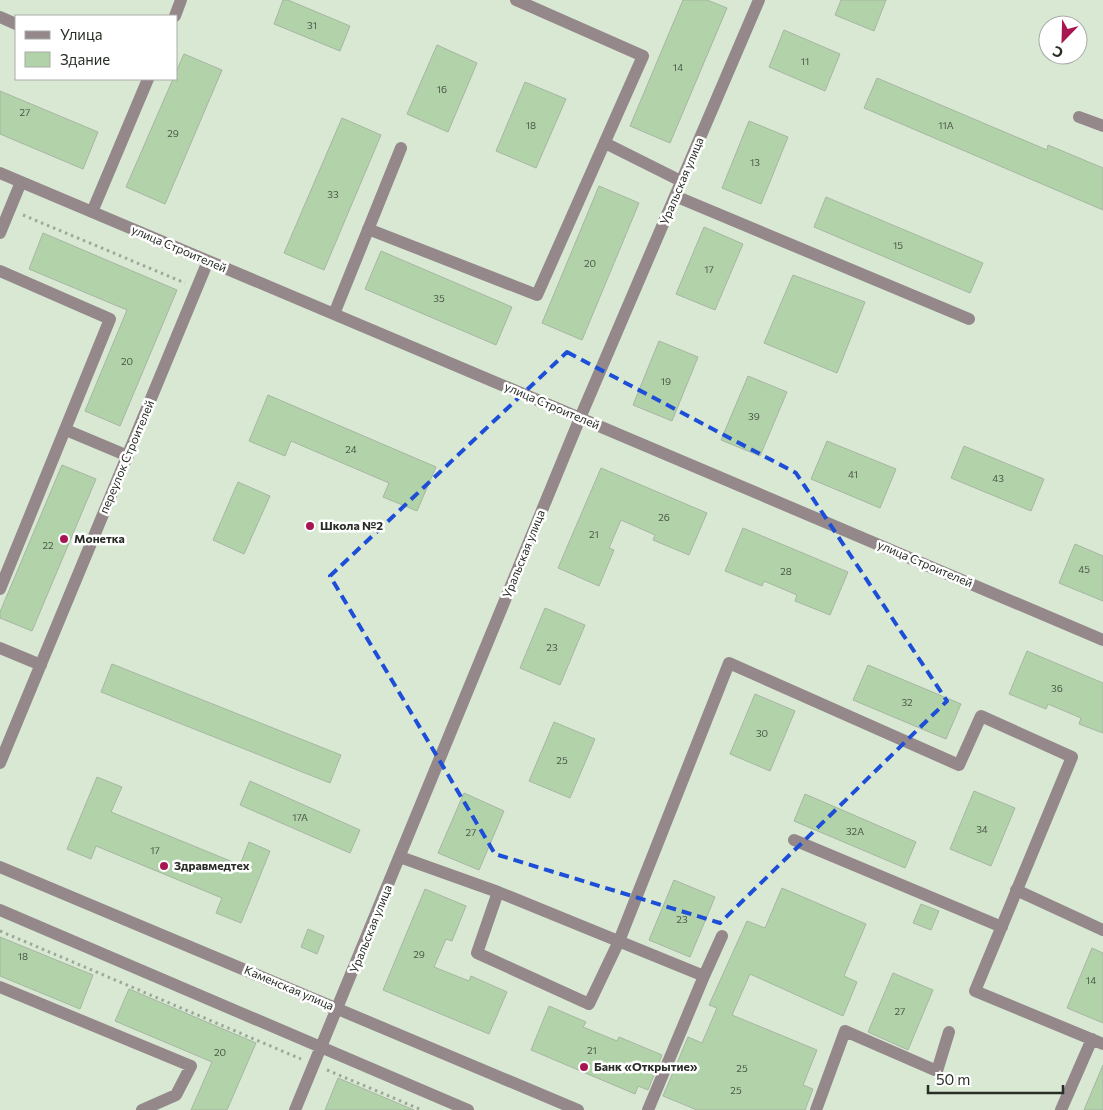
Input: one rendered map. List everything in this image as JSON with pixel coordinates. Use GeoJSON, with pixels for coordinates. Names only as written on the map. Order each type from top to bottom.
{"type":"FeatureCollection","features":[{"type":"Feature","properties":{"kind":"street"},"geometry":{"type":"LineString","coordinates":[[174,15],[181,0]]}},
{"type":"Feature","properties":{"kind":"street"},"geometry":{"type":"LineString","coordinates":[[368,229],[538,295],[643,56],[516,0]]}},
{"type":"Feature","properties":{"kind":"street","name":"Уральская улица"},"geometry":{"type":"LineString","coordinates":[[295,1110],[580,418],[759,0]]}},
{"type":"Feature","properties":{"kind":"street"},"geometry":{"type":"LineString","coordinates":[[0,17],[15,24]]}},
{"type":"Feature","properties":{"kind":"street"},"geometry":{"type":"LineString","coordinates":[[92,212],[146,80]]}},
{"type":"Feature","properties":{"kind":"street"},"geometry":{"type":"LineString","coordinates":[[1079,116],[1103,126]]}},
{"type":"Feature","properties":{"kind":"street"},"geometry":{"type":"LineString","coordinates":[[604,143],[681,181]]}},
{"type":"Feature","properties":{"kind":"street"},"geometry":{"type":"LineString","coordinates":[[334,314],[401,148]]}},
{"type":"Feature","properties":{"kind":"street","name":"улица Строителей"},"geometry":{"type":"LineString","coordinates":[[0,173],[1103,640]]}},
{"type":"Feature","properties":{"kind":"street"},"geometry":{"type":"LineString","coordinates":[[0,233],[21,182]]}},
{"type":"Feature","properties":{"kind":"street"},"geometry":{"type":"LineString","coordinates":[[675,196],[969,319]]}},
{"type":"Feature","properties":{"kind":"street","name":"переулок Строителей"},"geometry":{"type":"LineString","coordinates":[[0,763],[208,261]]}},
{"type":"Feature","properties":{"kind":"street"},"geometry":{"type":"LineString","coordinates":[[0,272],[110,320],[0,589]]}},
{"type":"Feature","properties":{"kind":"street"},"geometry":{"type":"LineString","coordinates":[[66,430],[128,456]]}},
{"type":"Feature","properties":{"kind":"street"},"geometry":{"type":"LineString","coordinates":[[0,648],[41,665]]}},
{"type":"Feature","properties":{"kind":"street"},"geometry":{"type":"LineString","coordinates":[[498,892],[477,953],[589,1004],[619,941],[729,663],[959,765],[981,716],[1072,756],[976,991],[1097,1041],[1061,1110]]}},
{"type":"Feature","properties":{"kind":"street"},"geometry":{"type":"LineString","coordinates":[[794,840],[1002,927]]}},
{"type":"Feature","properties":{"kind":"street"},"geometry":{"type":"LineString","coordinates":[[400,857],[498,892],[704,976]]}},
{"type":"Feature","properties":{"kind":"street","name":"Каменская улица"},"geometry":{"type":"LineString","coordinates":[[0,866],[578,1110]]}},
{"type":"Feature","properties":{"kind":"street"},"geometry":{"type":"LineString","coordinates":[[1016,890],[1103,930]]}},
{"type":"Feature","properties":{"kind":"street"},"geometry":{"type":"LineString","coordinates":[[0,910],[468,1110]]}},
{"type":"Feature","properties":{"kind":"street"},"geometry":{"type":"LineString","coordinates":[[648,1110],[722,936]]}},
{"type":"Feature","properties":{"kind":"street"},"geometry":{"type":"LineString","coordinates":[[0,987],[191,1066],[176,1095],[142,1110]]}},
{"type":"Feature","properties":{"kind":"street"},"geometry":{"type":"LineString","coordinates":[[816,1110],[845,1031],[937,1071],[949,1032]]}},
{"type":"Feature","properties":{"kind":"path"},"geometry":{"type":"LineString","coordinates":[[0,931],[422,1110]]}},
{"type":"Feature","properties":{"kind":"highlighted area"},"geometry":{"type":"Polygon","coordinates":[[[567,352],[796,473],[947,701],[720,923],[495,854],[330,576],[567,352]]]}},
{"type":"Feature","properties":{"kind":"building"},"geometry":{"type":"Polygon","coordinates":[[[283,0],[288,0],[350,26],[340,51],[274,24],[283,0]]]}},
{"type":"Feature","properties":{"kind":"building"},"geometry":{"type":"Polygon","coordinates":[[[683,0],[707,0],[727,8],[670,143],[630,126],[683,0]]]}},
{"type":"Feature","properties":{"kind":"building"},"geometry":{"type":"Polygon","coordinates":[[[841,0],[886,0],[874,31],[835,15],[841,0]]]}},
{"type":"Feature","properties":{"kind":"building"},"geometry":{"type":"Polygon","coordinates":[[[784,30],[840,54],[825,91],[769,67],[784,30]]]}},
{"type":"Feature","properties":{"kind":"building"},"geometry":{"type":"Polygon","coordinates":[[[437,45],[477,63],[448,132],[407,114],[437,45]]]}},
{"type":"Feature","properties":{"kind":"building"},"geometry":{"type":"Polygon","coordinates":[[[184,54],[222,70],[165,204],[126,187],[173,80],[178,80],[178,68],[184,54]]]}},
{"type":"Feature","properties":{"kind":"building"},"geometry":{"type":"Polygon","coordinates":[[[877,78],[1047,150],[1048,145],[1103,168],[1103,210],[864,108],[877,78]]]}},
{"type":"Feature","properties":{"kind":"building"},"geometry":{"type":"Polygon","coordinates":[[[525,82],[566,99],[536,168],[496,151],[525,82]]]}},
{"type":"Feature","properties":{"kind":"building"},"geometry":{"type":"Polygon","coordinates":[[[0,91],[98,132],[83,169],[0,134],[0,91]]]}},
{"type":"Feature","properties":{"kind":"building"},"geometry":{"type":"Polygon","coordinates":[[[342,118],[381,135],[324,270],[284,253],[342,118]]]}},
{"type":"Feature","properties":{"kind":"building"},"geometry":{"type":"Polygon","coordinates":[[[749,121],[788,137],[761,204],[722,188],[749,121]]]}},
{"type":"Feature","properties":{"kind":"building"},"geometry":{"type":"Polygon","coordinates":[[[599,186],[639,203],[582,340],[542,323],[599,186]]]}},
{"type":"Feature","properties":{"kind":"building"},"geometry":{"type":"Polygon","coordinates":[[[826,197],[983,263],[970,293],[814,227],[826,197]]]}},
{"type":"Feature","properties":{"kind":"building"},"geometry":{"type":"Polygon","coordinates":[[[704,227],[743,244],[715,310],[676,294],[704,227]]]}},
{"type":"Feature","properties":{"kind":"building"},"geometry":{"type":"Polygon","coordinates":[[[43,233],[177,290],[120,426],[85,411],[127,310],[29,269],[43,233]]]}},
{"type":"Feature","properties":{"kind":"building"},"geometry":{"type":"Polygon","coordinates":[[[381,251],[512,307],[496,345],[365,289],[381,251]]]}},
{"type":"Feature","properties":{"kind":"building"},"geometry":{"type":"Polygon","coordinates":[[[793,275],[865,302],[837,373],[764,343],[793,275]]]}},
{"type":"Feature","properties":{"kind":"building"},"geometry":{"type":"Polygon","coordinates":[[[659,341],[698,357],[672,421],[633,405],[659,341]]]}},
{"type":"Feature","properties":{"kind":"building"},"geometry":{"type":"Polygon","coordinates":[[[748,376],[787,392],[760,456],[721,440],[748,376]]]}},
{"type":"Feature","properties":{"kind":"building"},"geometry":{"type":"Polygon","coordinates":[[[268,395],[436,467],[417,511],[383,497],[389,483],[291,441],[285,456],[249,441],[268,395]]]}},
{"type":"Feature","properties":{"kind":"building"},"geometry":{"type":"Polygon","coordinates":[[[827,441],[896,469],[880,508],[811,479],[827,441]]]}},
{"type":"Feature","properties":{"kind":"building"},"geometry":{"type":"Polygon","coordinates":[[[964,446],[1044,479],[1031,511],[951,478],[964,446]]]}},
{"type":"Feature","properties":{"kind":"building"},"geometry":{"type":"Polygon","coordinates":[[[62,465],[96,479],[32,631],[0,618],[0,612],[62,465]]]}},
{"type":"Feature","properties":{"kind":"building"},"geometry":{"type":"Polygon","coordinates":[[[601,468],[707,513],[689,555],[653,540],[655,535],[621,520],[609,548],[614,550],[599,586],[558,568],[601,468]]]}},
{"type":"Feature","properties":{"kind":"building"},"geometry":{"type":"Polygon","coordinates":[[[238,482],[270,496],[244,554],[213,540],[238,482]]]}},
{"type":"Feature","properties":{"kind":"building"},"geometry":{"type":"Polygon","coordinates":[[[743,528],[848,572],[830,615],[795,601],[797,595],[764,581],[762,586],[725,571],[743,528]]]}},
{"type":"Feature","properties":{"kind":"building"},"geometry":{"type":"Polygon","coordinates":[[[1075,544],[1103,556],[1103,601],[1059,583],[1075,544]]]}},
{"type":"Feature","properties":{"kind":"building"},"geometry":{"type":"Polygon","coordinates":[[[545,608],[585,625],[560,685],[520,668],[545,608]]]}},
{"type":"Feature","properties":{"kind":"building"},"geometry":{"type":"Polygon","coordinates":[[[1027,651],[1103,683],[1103,733],[1079,724],[1081,718],[1048,704],[1046,709],[1009,694],[1027,651]]]}},
{"type":"Feature","properties":{"kind":"building"},"geometry":{"type":"Polygon","coordinates":[[[112,664],[341,755],[330,783],[101,692],[112,664]]]}},
{"type":"Feature","properties":{"kind":"building"},"geometry":{"type":"Polygon","coordinates":[[[868,665],[961,704],[946,739],[853,700],[868,665]]]}},
{"type":"Feature","properties":{"kind":"building"},"geometry":{"type":"Polygon","coordinates":[[[755,694],[795,711],[770,771],[730,754],[755,694]]]}},
{"type":"Feature","properties":{"kind":"building"},"geometry":{"type":"Polygon","coordinates":[[[554,722],[595,739],[570,798],[529,781],[554,722]]]}},
{"type":"Feature","properties":{"kind":"building"},"geometry":{"type":"Polygon","coordinates":[[[97,777],[122,787],[111,812],[240,865],[249,842],[270,851],[241,923],[216,913],[222,898],[96,846],[91,859],[67,849],[97,777]]]}},
{"type":"Feature","properties":{"kind":"building"},"geometry":{"type":"Polygon","coordinates":[[[250,781],[360,830],[350,853],[240,805],[250,781]]]}},
{"type":"Feature","properties":{"kind":"building"},"geometry":{"type":"Polygon","coordinates":[[[974,791],[1015,808],[991,866],[950,849],[974,791]]]}},
{"type":"Feature","properties":{"kind":"building"},"geometry":{"type":"Polygon","coordinates":[[[464,793],[504,811],[479,870],[438,853],[464,793]]]}},
{"type":"Feature","properties":{"kind":"building"},"geometry":{"type":"Polygon","coordinates":[[[805,794],[916,842],[905,868],[794,821],[805,794]]]}},
{"type":"Feature","properties":{"kind":"building"},"geometry":{"type":"Polygon","coordinates":[[[674,880],[715,897],[690,957],[649,940],[674,880]]]}},
{"type":"Feature","properties":{"kind":"building"},"geometry":{"type":"Polygon","coordinates":[[[782,888],[866,924],[844,976],[857,982],[843,1016],[750,974],[732,1015],[817,1050],[803,1085],[813,1089],[805,1110],[697,1110],[663,1096],[688,1037],[702,1043],[717,1008],[709,1005],[747,921],[765,928],[782,888]]]}},
{"type":"Feature","properties":{"kind":"building"},"geometry":{"type":"Polygon","coordinates":[[[425,889],[466,906],[452,941],[446,939],[434,967],[469,981],[471,976],[507,992],[489,1034],[383,990],[425,889]]]}},
{"type":"Feature","properties":{"kind":"building"},"geometry":{"type":"Polygon","coordinates":[[[921,904],[939,911],[931,930],[913,923],[921,904]]]}},
{"type":"Feature","properties":{"kind":"building"},"geometry":{"type":"Polygon","coordinates":[[[308,929],[324,936],[317,954],[301,947],[308,929]]]}},
{"type":"Feature","properties":{"kind":"building"},"geometry":{"type":"Polygon","coordinates":[[[0,937],[93,975],[80,1009],[0,976],[0,937]]]}},
{"type":"Feature","properties":{"kind":"building"},"geometry":{"type":"Polygon","coordinates":[[[1092,948],[1103,953],[1103,1023],[1067,1008],[1092,948]]]}},
{"type":"Feature","properties":{"kind":"building"},"geometry":{"type":"Polygon","coordinates":[[[893,973],[933,990],[908,1050],[868,1032],[893,973]]]}},
{"type":"Feature","properties":{"kind":"building"},"geometry":{"type":"Polygon","coordinates":[[[129,989],[256,1043],[227,1110],[191,1110],[212,1062],[115,1021],[129,989]]]}},
{"type":"Feature","properties":{"kind":"building"},"geometry":{"type":"Polygon","coordinates":[[[549,1006],[586,1022],[583,1027],[617,1041],[619,1037],[662,1055],[648,1090],[638,1086],[635,1094],[531,1050],[549,1006]]]}},
{"type":"Feature","properties":{"kind":"building"},"geometry":{"type":"Polygon","coordinates":[[[1103,1065],[1103,1110],[1084,1110],[1103,1065]]]}},
{"type":"Feature","properties":{"kind":"building"},"geometry":{"type":"Polygon","coordinates":[[[338,1078],[414,1110],[325,1110],[338,1078]]]}},
{"type":"Feature","properties":{"kind":"place","name":"Школа №2"},"geometry":{"type":"Point","coordinates":[310,526]}},
{"type":"Feature","properties":{"kind":"place","name":"Монетка"},"geometry":{"type":"Point","coordinates":[64,539]}},
{"type":"Feature","properties":{"kind":"place","name":"Здравмедтех"},"geometry":{"type":"Point","coordinates":[164,866]}},
{"type":"Feature","properties":{"kind":"place","name":"Банк «Открытие»"},"geometry":{"type":"Point","coordinates":[584,1067]}}]}
